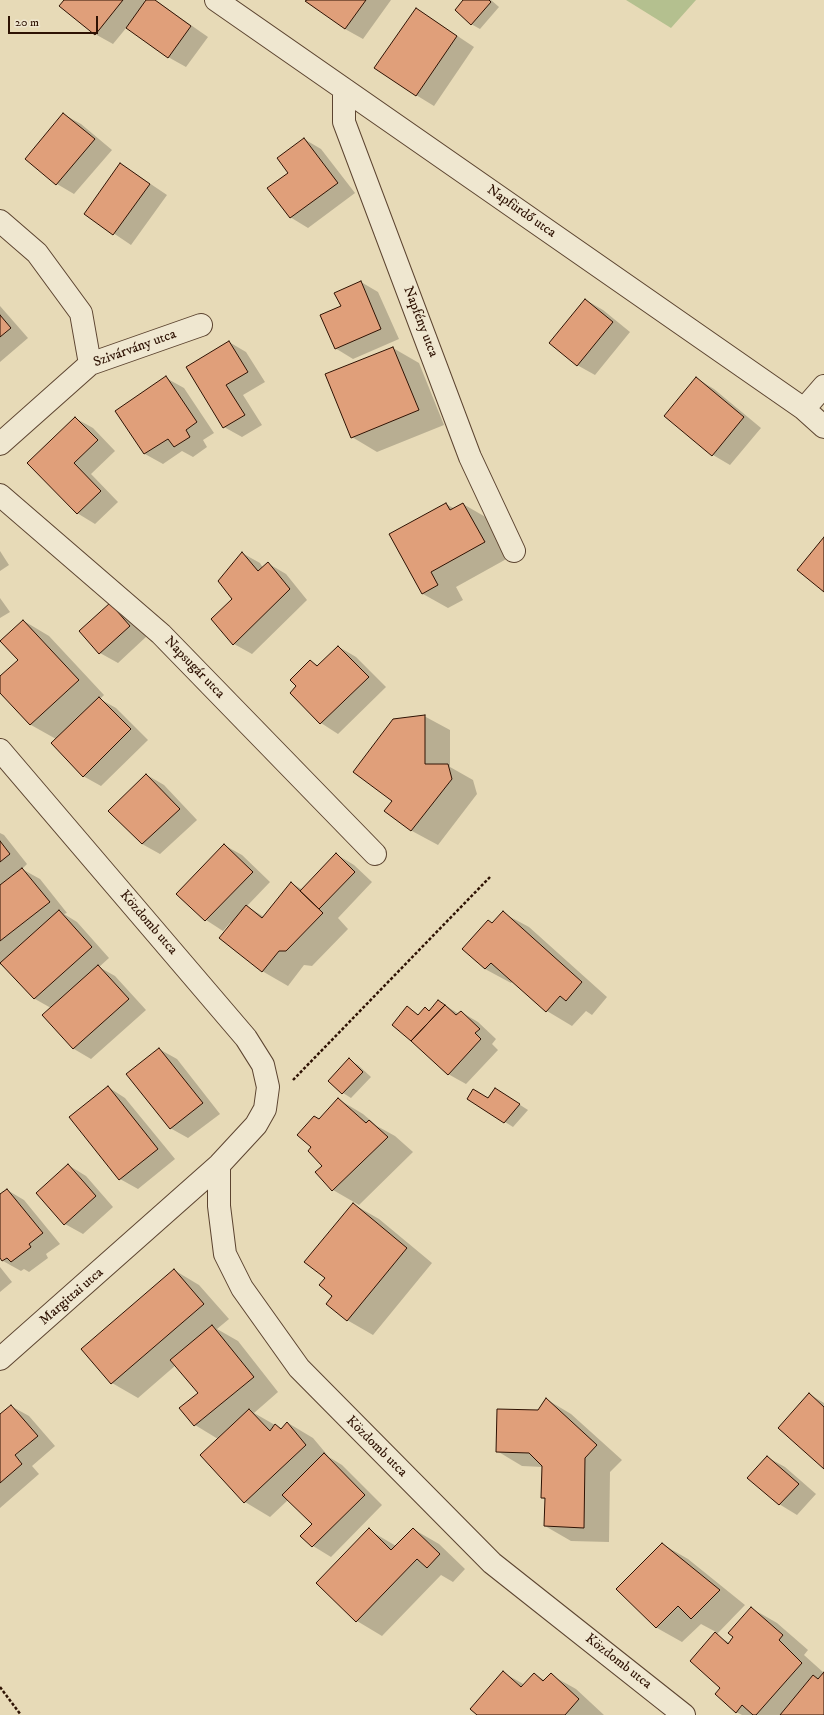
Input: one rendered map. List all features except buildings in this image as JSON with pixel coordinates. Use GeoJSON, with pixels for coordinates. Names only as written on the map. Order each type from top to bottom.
{"type":"FeatureCollection","features":[{"type":"Feature","properties":{"kind":"street","name":"Napfürdő utca"},"geometry":{"type":"LineString","coordinates":[[216,0],[804,409],[824,427]]}},
{"type":"Feature","properties":{"kind":"street","name":"Napfény utca"},"geometry":{"type":"LineString","coordinates":[[344,89],[344,122],[470,457],[514,551]]}},
{"type":"Feature","properties":{"kind":"street"},"geometry":{"type":"LineString","coordinates":[[0,221],[37,253],[81,313],[90,364]]}},
{"type":"Feature","properties":{"kind":"street","name":"Szivárvány utca"},"geometry":{"type":"LineString","coordinates":[[0,444],[90,364],[201,325]]}},
{"type":"Feature","properties":{"kind":"street"},"geometry":{"type":"LineString","coordinates":[[804,409],[824,386]]}},
{"type":"Feature","properties":{"kind":"street","name":"Napsugár utca"},"geometry":{"type":"LineString","coordinates":[[0,495],[161,634],[375,854]]}},
{"type":"Feature","properties":{"kind":"street","name":"Közdomb utca"},"geometry":{"type":"LineString","coordinates":[[0,750],[246,1038],[263,1065],[268,1087],[265,1109],[256,1125],[219,1165],[219,1206],[226,1254],[242,1288],[299,1368],[492,1563],[684,1715]]}},
{"type":"Feature","properties":{"kind":"street","name":"Margittai utca"},"geometry":{"type":"LineString","coordinates":[[0,1359],[143,1234],[219,1165]]}},
{"type":"Feature","properties":{"kind":"path"},"geometry":{"type":"LineString","coordinates":[[265,1109],[490,877]]}},
{"type":"Feature","properties":{"kind":"path"},"geometry":{"type":"LineString","coordinates":[[0,1687],[20,1715]]}},
{"type":"Feature","properties":{"kind":"green space"},"geometry":{"type":"Polygon","coordinates":[[[626,0],[696,0],[671,28],[626,0]]]}}]}
